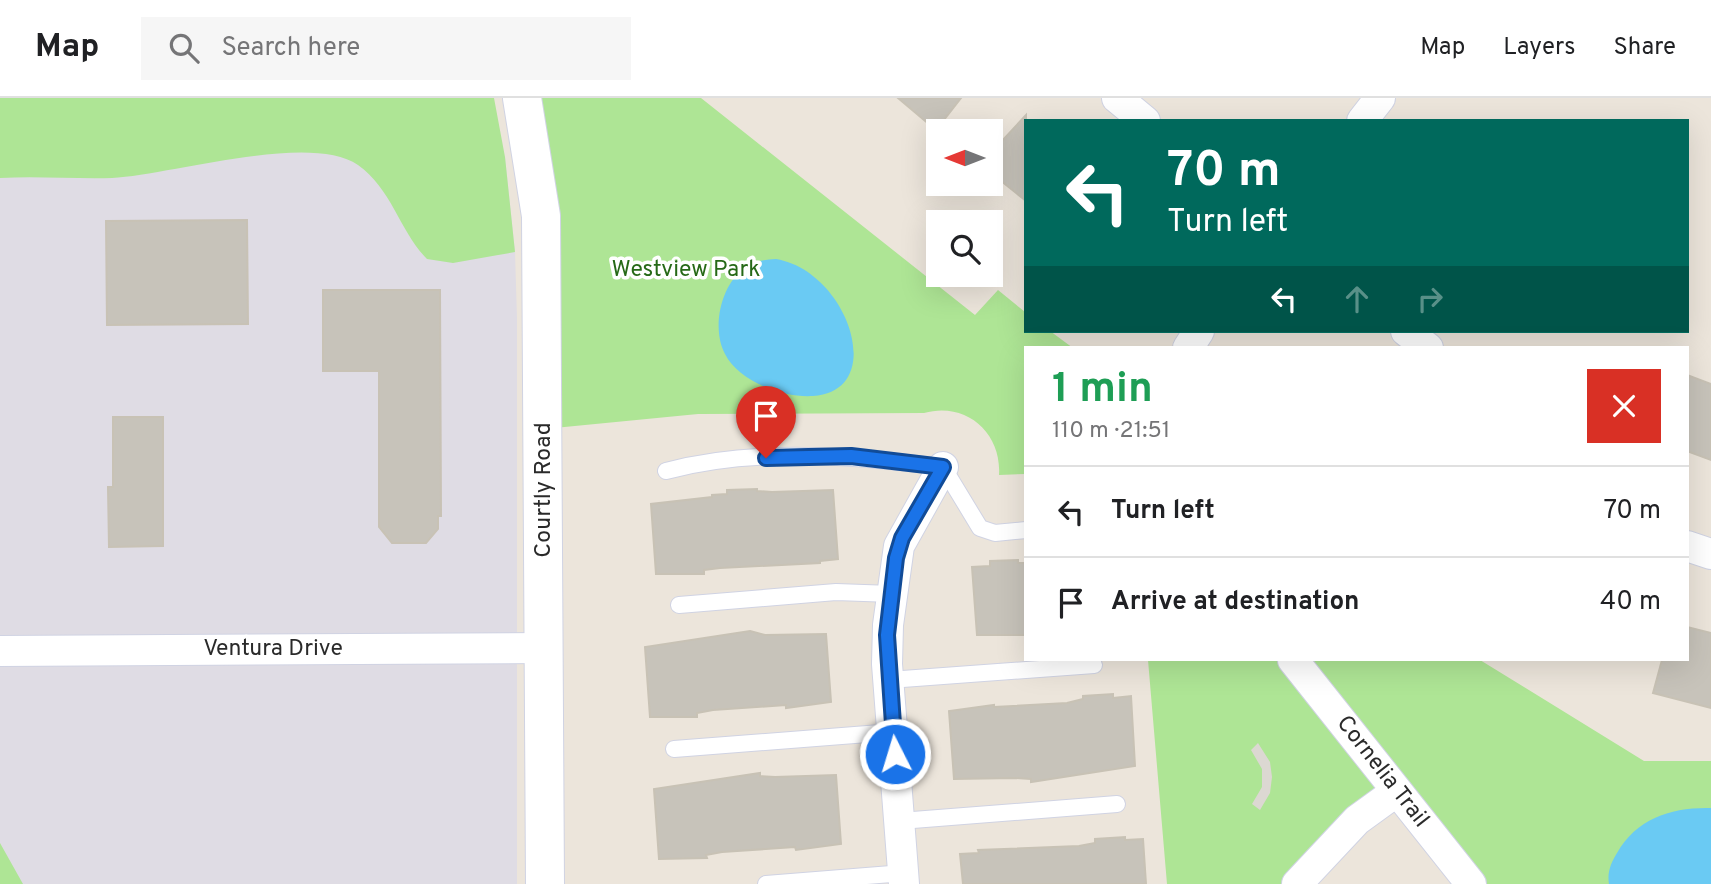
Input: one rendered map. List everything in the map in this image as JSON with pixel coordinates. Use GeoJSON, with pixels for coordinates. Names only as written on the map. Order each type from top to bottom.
{"type":"FeatureCollection","features":[{"type":"Feature","properties":{"kind":"street","name":"Courtly Road"},"geometry":{"type":"LineString","coordinates":[[522,98],[541,216],[545,884]]}},
{"type":"Feature","properties":{"kind":"street"},"geometry":{"type":"LineString","coordinates":[[1117,98],[1143,119]]}},
{"type":"Feature","properties":{"kind":"street"},"geometry":{"type":"LineString","coordinates":[[1364,119],[1380,98]]}},
{"type":"Feature","properties":{"kind":"street"},"geometry":{"type":"LineString","coordinates":[[1409,333],[1425,346]]}},
{"type":"Feature","properties":{"kind":"street"},"geometry":{"type":"LineString","coordinates":[[904,878],[888,680],[887,635],[899,546],[943,467]]}},
{"type":"Feature","properties":{"kind":"street"},"geometry":{"type":"LineString","coordinates":[[1689,547],[1711,554]]}},
{"type":"Feature","properties":{"kind":"street","name":"Ventura Drive"},"geometry":{"type":"LineString","coordinates":[[0,651],[545,648]]}},
{"type":"Feature","properties":{"kind":"street","name":"Cornelia Trail"},"geometry":{"type":"LineString","coordinates":[[1294,661],[1471,884]]}},
{"type":"Feature","properties":{"kind":"street"},"geometry":{"type":"LineString","coordinates":[[1297,884],[1357,820],[1398,792]]}},
{"type":"Feature","properties":{"kind":"lane"},"geometry":{"type":"LineString","coordinates":[[666,471],[696,464],[811,456],[851,456],[943,467],[980,528],[995,533],[1024,530]]}},
{"type":"Feature","properties":{"kind":"lane"},"geometry":{"type":"LineString","coordinates":[[679,605],[825,592],[892,594]]}},
{"type":"Feature","properties":{"kind":"lane"},"geometry":{"type":"LineString","coordinates":[[888,680],[1094,665]]}},
{"type":"Feature","properties":{"kind":"lane"},"geometry":{"type":"LineString","coordinates":[[674,749],[893,733]]}},
{"type":"Feature","properties":{"kind":"lane"},"geometry":{"type":"LineString","coordinates":[[900,821],[1117,804]]}},
{"type":"Feature","properties":{"kind":"lane"},"geometry":{"type":"LineString","coordinates":[[766,884],[904,878]]}},
{"type":"Feature","properties":{"kind":"shaded area"},"geometry":{"type":"Polygon","coordinates":[[[0,112],[505,157],[515,252],[517,318],[517,884],[0,884],[0,112]]]}},
{"type":"Feature","properties":{"kind":"shaded area"},"geometry":{"type":"Polygon","coordinates":[[[1258,743],[1270,762],[1272,777],[1270,793],[1260,810],[1252,804],[1262,787],[1262,769],[1251,750],[1258,743]]]}},
{"type":"Feature","properties":{"kind":"green space"},"geometry":{"type":"Polygon","coordinates":[[[0,98],[494,98],[505,157],[515,252],[453,263],[427,259],[370,175],[358,165],[336,156],[274,154],[112,178],[0,178],[0,98]]]}},
{"type":"Feature","properties":{"kind":"green space","name":"Westview Park"},"geometry":{"type":"Polygon","coordinates":[[[522,98],[701,98],[926,276],[926,287],[940,287],[975,315],[998,290],[1024,311],[1024,333],[1053,333],[1070,346],[1024,346],[1024,474],[999,475],[994,445],[987,433],[967,416],[953,412],[939,410],[924,413],[698,414],[544,429],[522,98]]]}},
{"type":"Feature","properties":{"kind":"green space"},"geometry":{"type":"Polygon","coordinates":[[[1148,661],[1482,661],[1644,761],[1711,761],[1711,884],[1471,884],[1397,792],[1297,884],[1167,884],[1148,661]]]}},
{"type":"Feature","properties":{"kind":"green space"},"geometry":{"type":"Polygon","coordinates":[[[0,843],[23,884],[0,884],[0,843]]]}},
{"type":"Feature","properties":{"kind":"water"},"geometry":{"type":"Polygon","coordinates":[[[776,259],[801,268],[823,285],[839,306],[850,330],[854,354],[849,374],[836,389],[813,396],[776,391],[741,373],[725,354],[719,332],[719,319],[730,284],[737,274],[749,265],[776,259]]]}},
{"type":"Feature","properties":{"kind":"water"},"geometry":{"type":"Polygon","coordinates":[[[1711,808],[1711,884],[1609,884],[1610,868],[1617,853],[1625,841],[1645,823],[1669,813],[1711,808]]]}},
{"type":"Feature","properties":{"kind":"building"},"geometry":{"type":"Polygon","coordinates":[[[898,98],[961,98],[945,119],[926,119],[926,122],[898,98]]]}},
{"type":"Feature","properties":{"kind":"building"},"geometry":{"type":"Polygon","coordinates":[[[1026,115],[1024,119],[1024,199],[1003,182],[1003,140],[1026,115]]]}},
{"type":"Feature","properties":{"kind":"building"},"geometry":{"type":"Polygon","coordinates":[[[247,220],[248,324],[107,325],[106,221],[247,220]]]}},
{"type":"Feature","properties":{"kind":"building"},"geometry":{"type":"Polygon","coordinates":[[[323,290],[440,290],[441,516],[438,516],[438,529],[426,543],[392,543],[379,527],[379,371],[323,371],[323,290]]]}},
{"type":"Feature","properties":{"kind":"building"},"geometry":{"type":"Polygon","coordinates":[[[1689,376],[1711,384],[1711,460],[1689,452],[1689,376]]]}},
{"type":"Feature","properties":{"kind":"building"},"geometry":{"type":"Polygon","coordinates":[[[113,417],[163,417],[163,546],[109,547],[108,487],[113,487],[113,417]]]}},
{"type":"Feature","properties":{"kind":"building"},"geometry":{"type":"Polygon","coordinates":[[[757,489],[772,492],[833,490],[838,559],[820,563],[720,568],[704,570],[704,574],[656,574],[651,504],[712,497],[727,494],[727,490],[757,489]]]}},
{"type":"Feature","properties":{"kind":"building"},"geometry":{"type":"Polygon","coordinates":[[[1018,560],[1018,563],[1024,563],[1024,635],[977,635],[972,567],[990,566],[990,561],[1018,560]]]}},
{"type":"Feature","properties":{"kind":"building"},"geometry":{"type":"Polygon","coordinates":[[[1689,628],[1711,633],[1711,708],[1653,693],[1662,661],[1689,661],[1689,628]]]}},
{"type":"Feature","properties":{"kind":"building"},"geometry":{"type":"Polygon","coordinates":[[[750,631],[765,635],[826,634],[831,702],[786,708],[786,705],[713,710],[697,713],[697,717],[650,717],[645,647],[750,631]]]}},
{"type":"Feature","properties":{"kind":"building"},"geometry":{"type":"Polygon","coordinates":[[[1113,694],[1113,698],[1131,696],[1135,766],[1031,782],[1031,779],[1015,778],[954,779],[949,711],[994,705],[1067,703],[1083,699],[1083,696],[1113,694]]]}},
{"type":"Feature","properties":{"kind":"building"},"geometry":{"type":"Polygon","coordinates":[[[760,773],[760,776],[775,777],[836,775],[841,844],[796,850],[795,847],[722,852],[706,855],[707,858],[659,859],[654,789],[760,773]]]}},
{"type":"Feature","properties":{"kind":"building"},"geometry":{"type":"Polygon","coordinates":[[[1125,837],[1125,840],[1143,839],[1146,884],[963,884],[960,854],[979,853],[978,850],[1079,846],[1095,843],[1095,839],[1125,837]]]}},
{"type":"Feature","properties":{"kind":"route"},"geometry":{"type":"LineString","coordinates":[[766,458],[851,456],[943,467],[902,538],[896,558],[887,635],[895,754]]}}]}
